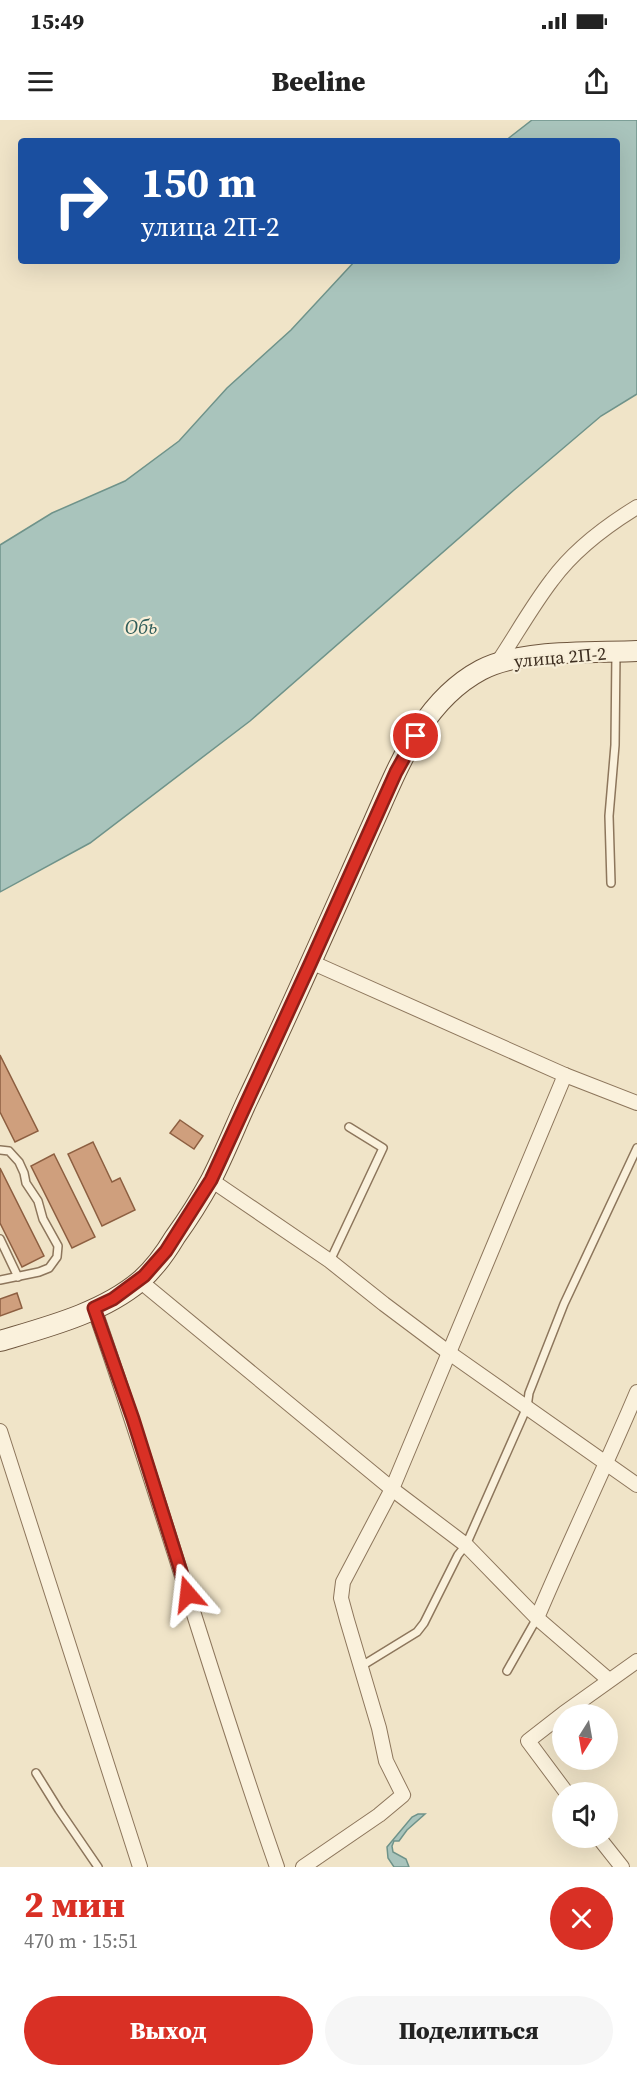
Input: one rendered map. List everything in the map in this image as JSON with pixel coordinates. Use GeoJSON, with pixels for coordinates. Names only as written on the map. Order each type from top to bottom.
{"type":"FeatureCollection","features":[{"type":"Feature","properties":{"kind":"main road","name":"улица 2П-2"},"geometry":{"type":"LineString","coordinates":[[0,1341],[45,1327],[113,1299],[140,1281],[166,1251],[211,1180],[396,772],[426,717],[456,686],[480,670],[498,662],[525,657],[637,651]]}},
{"type":"Feature","properties":{"kind":"street"},"geometry":{"type":"LineString","coordinates":[[498,662],[553,578],[576,553],[606,527],[637,507]]}},
{"type":"Feature","properties":{"kind":"street"},"geometry":{"type":"LineString","coordinates":[[311,962],[565,1075],[637,1103]]}},
{"type":"Feature","properties":{"kind":"street"},"geometry":{"type":"LineString","coordinates":[[303,1867],[380,1815],[402,1795],[386,1761],[379,1728],[341,1598],[344,1582],[392,1489],[565,1075]]}},
{"type":"Feature","properties":{"kind":"street"},"geometry":{"type":"LineString","coordinates":[[211,1180],[330,1260],[448,1352],[637,1485]]}},
{"type":"Feature","properties":{"kind":"street"},"geometry":{"type":"LineString","coordinates":[[140,1281],[392,1489],[466,1545],[537,1618],[609,1680]]}},
{"type":"Feature","properties":{"kind":"street"},"geometry":{"type":"LineString","coordinates":[[94,1308],[136,1430],[245,1776],[277,1867]]}},
{"type":"Feature","properties":{"kind":"street"},"geometry":{"type":"LineString","coordinates":[[537,1618],[637,1392]]}},
{"type":"Feature","properties":{"kind":"street"},"geometry":{"type":"LineString","coordinates":[[0,1431],[137,1866]]}},
{"type":"Feature","properties":{"kind":"street"},"geometry":{"type":"LineString","coordinates":[[558,1782],[528,1742],[637,1661]]}},
{"type":"Feature","properties":{"kind":"street"},"geometry":{"type":"LineString","coordinates":[[607,1848],[622,1867]]}},
{"type":"Feature","properties":{"kind":"lane"},"geometry":{"type":"LineString","coordinates":[[611,883],[609,816],[615,745],[616,652]]}},
{"type":"Feature","properties":{"kind":"lane"},"geometry":{"type":"LineString","coordinates":[[330,1260],[383,1148],[349,1126]]}},
{"type":"Feature","properties":{"kind":"lane"},"geometry":{"type":"LineString","coordinates":[[0,1280],[49,1268],[57,1257],[58,1246],[43,1219],[38,1201],[26,1184],[19,1162],[9,1151],[1,1147]]}},
{"type":"Feature","properties":{"kind":"lane"},"geometry":{"type":"LineString","coordinates":[[360,1667],[417,1632],[458,1555],[466,1545],[527,1407],[529,1393],[564,1304],[637,1148]]}},
{"type":"Feature","properties":{"kind":"lane"},"geometry":{"type":"LineString","coordinates":[[0,1239],[18,1277]]}},
{"type":"Feature","properties":{"kind":"lane"},"geometry":{"type":"LineString","coordinates":[[507,1671],[537,1618]]}},
{"type":"Feature","properties":{"kind":"lane"},"geometry":{"type":"LineString","coordinates":[[36,1773],[98,1867]]}},
{"type":"Feature","properties":{"kind":"water","name":"Обь"},"geometry":{"type":"Polygon","coordinates":[[[532,120],[637,120],[637,394],[601,416],[250,721],[90,843],[0,892],[0,545],[52,513],[125,481],[179,441],[227,388],[291,330],[352,264],[620,264],[620,138],[509,138],[532,120]]]}},
{"type":"Feature","properties":{"kind":"water"},"geometry":{"type":"Polygon","coordinates":[[[425,1814],[407,1830],[399,1841],[394,1841],[392,1846],[393,1852],[406,1859],[409,1867],[394,1867],[388,1858],[387,1847],[412,1817],[425,1814]]]}},
{"type":"Feature","properties":{"kind":"building"},"geometry":{"type":"Polygon","coordinates":[[[0,1055],[38,1131],[15,1142],[0,1112],[0,1055]]]}},
{"type":"Feature","properties":{"kind":"building"},"geometry":{"type":"Polygon","coordinates":[[[180,1120],[203,1136],[194,1149],[170,1133],[180,1120]]]}},
{"type":"Feature","properties":{"kind":"building"},"geometry":{"type":"Polygon","coordinates":[[[93,1142],[112,1182],[120,1178],[135,1210],[102,1226],[68,1154],[93,1142]]]}},
{"type":"Feature","properties":{"kind":"building"},"geometry":{"type":"Polygon","coordinates":[[[54,1154],[95,1237],[72,1248],[31,1166],[54,1154]]]}},
{"type":"Feature","properties":{"kind":"building"},"geometry":{"type":"Polygon","coordinates":[[[0,1168],[44,1256],[22,1267],[0,1223],[0,1168]]]}},
{"type":"Feature","properties":{"kind":"building"},"geometry":{"type":"Polygon","coordinates":[[[17,1293],[22,1308],[0,1316],[0,1299],[17,1293]]]}},
{"type":"Feature","properties":{"kind":"route"},"geometry":{"type":"LineString","coordinates":[[188,1594],[133,1419],[94,1308],[113,1299],[140,1281],[166,1251],[211,1180],[396,772],[416,736]]}}]}
